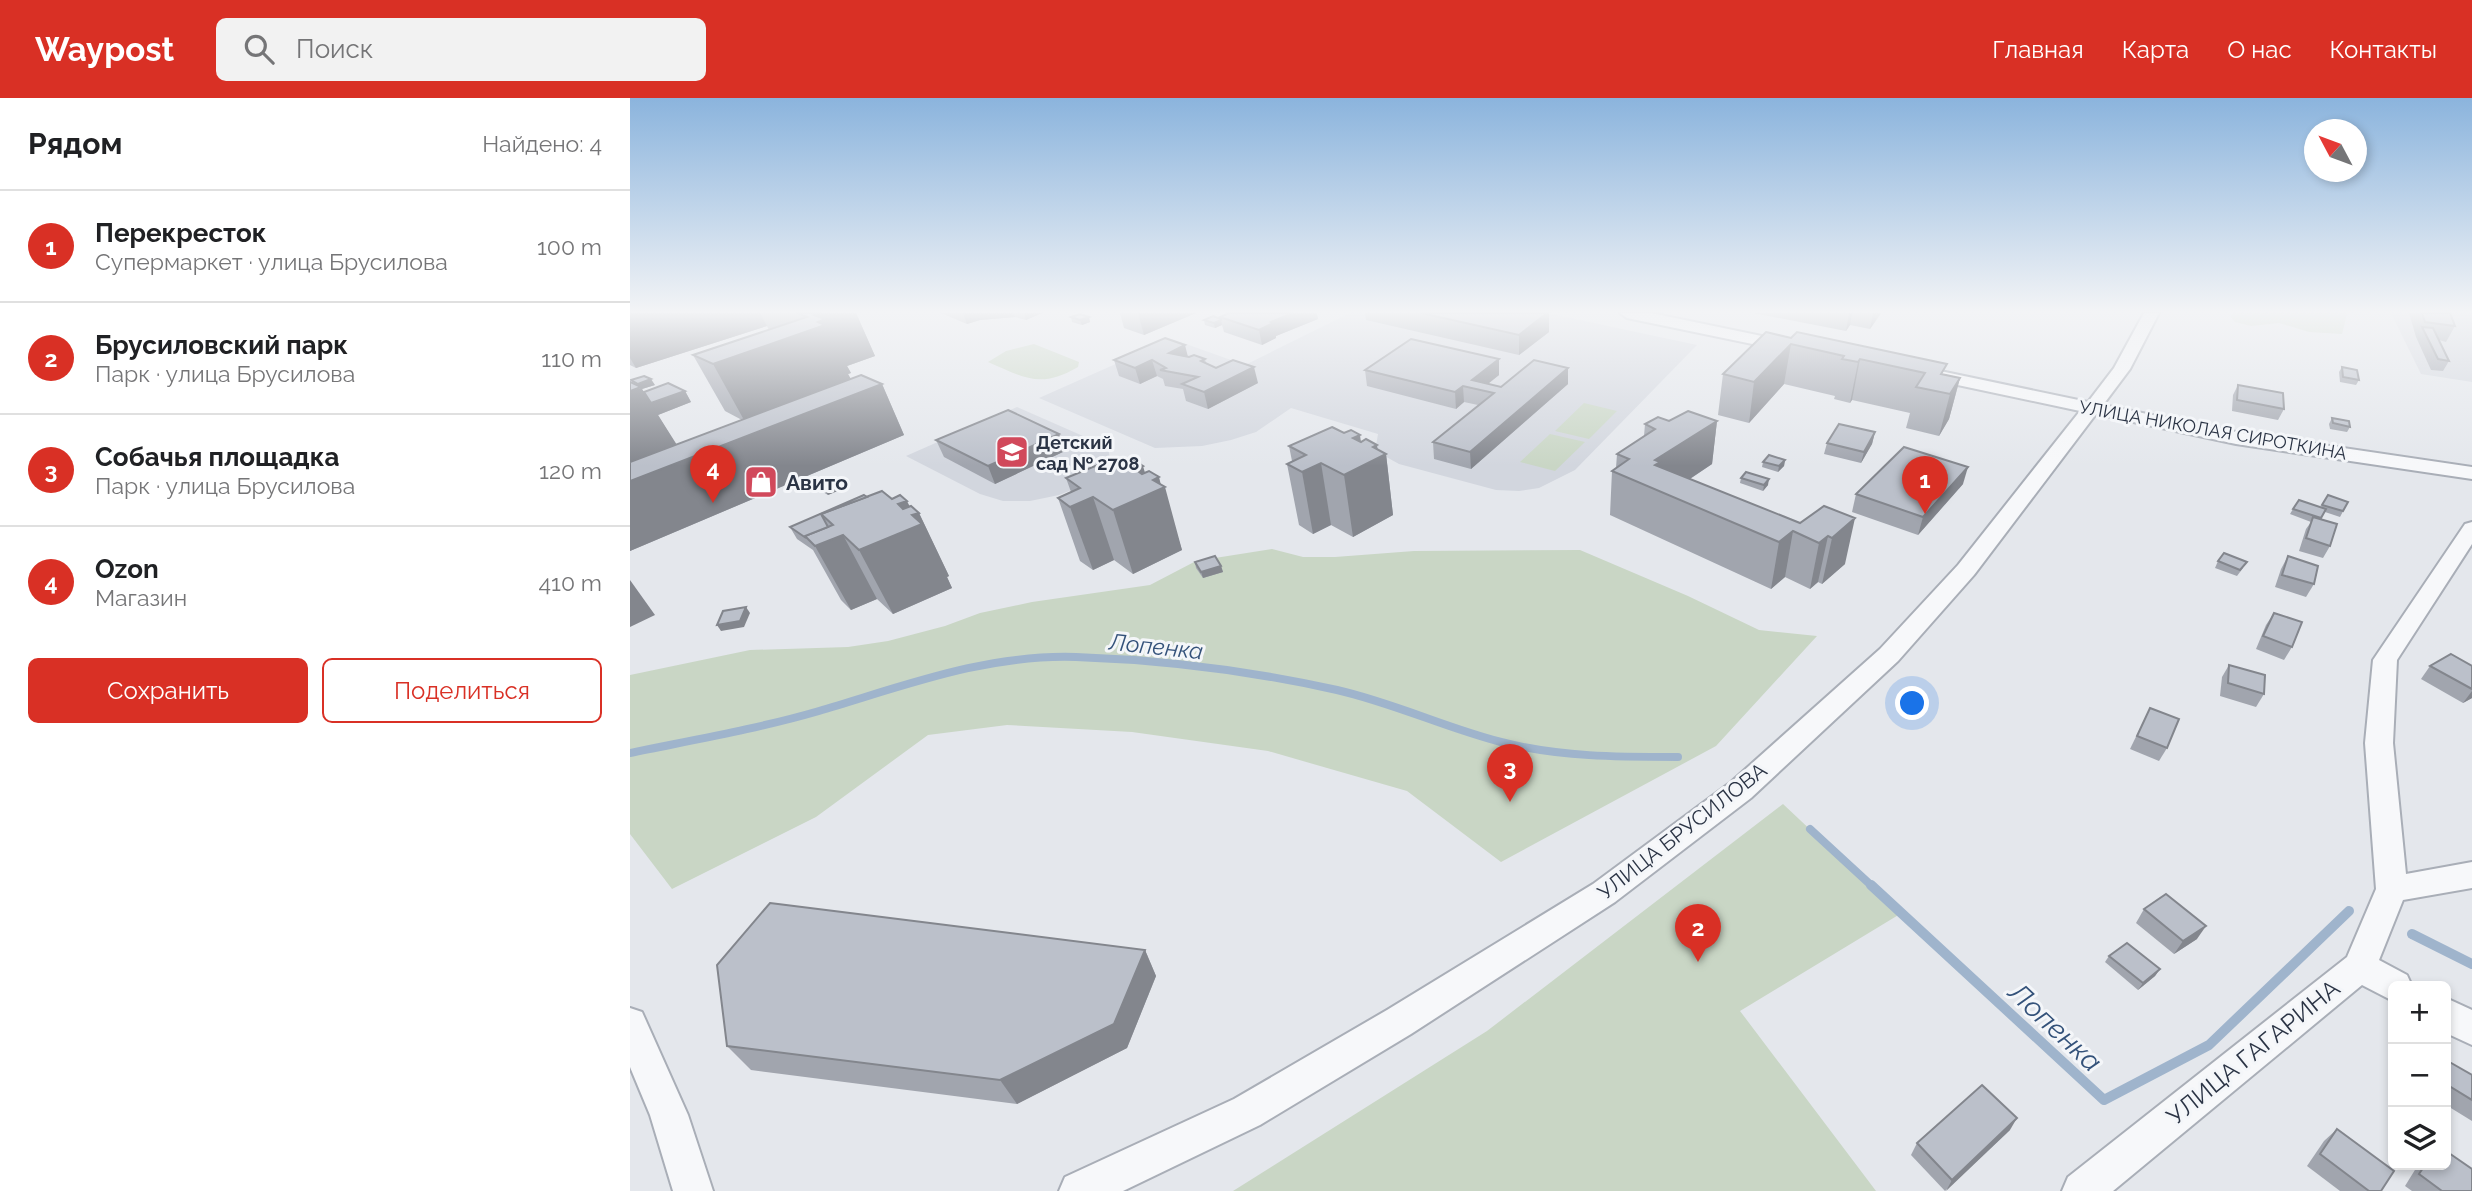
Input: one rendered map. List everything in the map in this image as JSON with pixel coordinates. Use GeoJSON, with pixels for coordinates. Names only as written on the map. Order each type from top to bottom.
{"type":"FeatureCollection","features":[{"type":"Feature","properties":{"kind":"street","name":"УЛИЦА БРУСИЛОВА"},"geometry":{"type":"LineString","coordinates":[[1079,1191],[1247,1112],[1399,1022],[1604,893],[1741,790],[1889,655],[1966,570],[2125,364]]}},
{"type":"Feature","properties":{"kind":"street","name":"УЛИЦА НИКОЛАЯ СИРОТКИНА"},"geometry":{"type":"LineString","coordinates":[[1912,370],[2235,438],[2472,473]]}},
{"type":"Feature","properties":{"kind":"street","name":"УЛИЦА ГАГАРИНА"},"geometry":{"type":"LineString","coordinates":[[2082,1191],[2359,967],[2392,889],[2379,743],[2385,660],[2472,528]]}},
{"type":"Feature","properties":{"kind":"street"},"geometry":{"type":"LineString","coordinates":[[2392,889],[2472,875]]}},
{"type":"Feature","properties":{"kind":"street"},"geometry":{"type":"LineString","coordinates":[[2359,967],[2388,982]]}},
{"type":"Feature","properties":{"kind":"street"},"geometry":{"type":"LineString","coordinates":[[2451,1017],[2472,1028]]}},
{"type":"Feature","properties":{"kind":"street"},"geometry":{"type":"LineString","coordinates":[[630,1024],[669,1115],[693,1191]]}},
{"type":"Feature","properties":{"kind":"shaded area"},"geometry":{"type":"Polygon","coordinates":[[[1116,364],[1678,364],[1575,470],[1539,488],[1519,491],[1496,490],[1399,464],[1381,454],[1376,446],[1378,434],[1291,408],[1256,432],[1231,440],[1202,446],[1155,448],[1039,398],[1116,364]]]}},
{"type":"Feature","properties":{"kind":"shaded area"},"geometry":{"type":"Polygon","coordinates":[[[2416,364],[2472,364],[2472,382],[2421,374],[2416,364]]]}},
{"type":"Feature","properties":{"kind":"shaded area","name":"Детский сад № 2708"},"geometry":{"type":"Polygon","coordinates":[[[1017,407],[1108,447],[1110,459],[1102,472],[1084,485],[1059,495],[1030,501],[1003,501],[980,494],[906,456],[1017,407]]]}},
{"type":"Feature","properties":{"kind":"green space"},"geometry":{"type":"Polygon","coordinates":[[[993,364],[1079,364],[1078,367],[1053,378],[1033,379],[993,364]]]}},
{"type":"Feature","properties":{"kind":"green space"},"geometry":{"type":"Polygon","coordinates":[[[1584,403],[1617,411],[1589,439],[1555,431],[1584,403]]]}},
{"type":"Feature","properties":{"kind":"green space"},"geometry":{"type":"Polygon","coordinates":[[[1550,434],[1585,442],[1555,471],[1520,462],[1550,434]]]}},
{"type":"Feature","properties":{"kind":"green space"},"geometry":{"type":"Polygon","coordinates":[[[1272,549],[1303,557],[1414,551],[1580,550],[1759,630],[1817,636],[1716,746],[1501,862],[1407,791],[1268,751],[1132,732],[1007,725],[928,735],[816,817],[672,889],[630,834],[630,675],[750,650],[848,647],[888,641],[945,626],[980,613],[1032,602],[1150,585],[1196,561],[1272,549]]]}},
{"type":"Feature","properties":{"kind":"green space"},"geometry":{"type":"Polygon","coordinates":[[[1783,804],[1900,914],[1740,1011],[1876,1191],[1233,1191],[1487,1031],[1783,804]]]}},
{"type":"Feature","properties":{"kind":"building"},"geometry":{"type":"Polygon","coordinates":[[[1125,364],[1143,364],[1135,368],[1125,364]]]}},
{"type":"Feature","properties":{"kind":"building"},"geometry":{"type":"Polygon","coordinates":[[[1159,364],[1207,364],[1216,368],[1224,364],[1245,364],[1254,367],[1204,392],[1182,384],[1198,377],[1160,370],[1166,368],[1159,364]]]}},
{"type":"Feature","properties":{"kind":"building"},"geometry":{"type":"Polygon","coordinates":[[[1374,364],[1493,364],[1472,380],[1501,387],[1529,364],[1551,364],[1568,368],[1470,452],[1433,442],[1494,393],[1463,386],[1455,392],[1365,370],[1374,364]]]}},
{"type":"Feature","properties":{"kind":"building"},"geometry":{"type":"Polygon","coordinates":[[[1733,364],[1772,364],[1754,382],[1723,374],[1733,364]]]}},
{"type":"Feature","properties":{"kind":"building"},"geometry":{"type":"Polygon","coordinates":[[[1883,364],[1947,364],[1941,374],[1960,378],[1950,394],[1916,387],[1925,373],[1883,364]]]}},
{"type":"Feature","properties":{"kind":"building"},"geometry":{"type":"Polygon","coordinates":[[[2342,367],[2357,370],[2359,380],[2343,377],[2342,367]]]}},
{"type":"Feature","properties":{"kind":"building"},"geometry":{"type":"Polygon","coordinates":[[[861,375],[882,384],[630,481],[630,462],[861,375]]]}},
{"type":"Feature","properties":{"kind":"building"},"geometry":{"type":"Polygon","coordinates":[[[644,376],[651,379],[638,384],[631,380],[644,376]]]}},
{"type":"Feature","properties":{"kind":"building"},"geometry":{"type":"Polygon","coordinates":[[[630,382],[641,387],[630,391],[630,382]]]}},
{"type":"Feature","properties":{"kind":"building"},"geometry":{"type":"Polygon","coordinates":[[[668,383],[685,391],[651,403],[644,392],[668,383]]]}},
{"type":"Feature","properties":{"kind":"building"},"geometry":{"type":"Polygon","coordinates":[[[2238,385],[2283,393],[2284,409],[2237,400],[2238,385]]]}},
{"type":"Feature","properties":{"kind":"building"},"geometry":{"type":"Polygon","coordinates":[[[1008,410],[1059,434],[988,466],[936,440],[1008,410]]]}},
{"type":"Feature","properties":{"kind":"building"},"geometry":{"type":"Polygon","coordinates":[[[1688,411],[1717,421],[1655,460],[1660,462],[1655,465],[1800,523],[1824,506],[1855,518],[1832,538],[1828,536],[1819,543],[1793,531],[1779,542],[1612,471],[1629,459],[1617,454],[1655,429],[1645,424],[1658,417],[1669,421],[1688,411]]]}},
{"type":"Feature","properties":{"kind":"building"},"geometry":{"type":"Polygon","coordinates":[[[2332,418],[2349,421],[2350,427],[2333,423],[2332,418]]]}},
{"type":"Feature","properties":{"kind":"building"},"geometry":{"type":"Polygon","coordinates":[[[1839,424],[1875,432],[1864,452],[1827,443],[1839,424]]]}},
{"type":"Feature","properties":{"kind":"building"},"geometry":{"type":"Polygon","coordinates":[[[1332,427],[1344,433],[1351,430],[1360,435],[1353,438],[1361,442],[1366,439],[1377,445],[1373,447],[1386,454],[1344,475],[1321,463],[1302,472],[1287,464],[1306,455],[1289,446],[1332,427]]]}},
{"type":"Feature","properties":{"kind":"building"},"geometry":{"type":"Polygon","coordinates":[[[1904,447],[1968,467],[1923,517],[1856,494],[1904,447]]]}},
{"type":"Feature","properties":{"kind":"building"},"geometry":{"type":"Polygon","coordinates":[[[1769,455],[1785,460],[1779,466],[1763,462],[1769,455]]]}},
{"type":"Feature","properties":{"kind":"building"},"geometry":{"type":"Polygon","coordinates":[[[1117,457],[1128,464],[1135,461],[1143,466],[1135,469],[1142,474],[1149,471],[1159,477],[1153,480],[1165,487],[1113,510],[1093,497],[1070,507],[1058,498],[1080,488],[1066,478],[1117,457]]]}},
{"type":"Feature","properties":{"kind":"building"},"geometry":{"type":"Polygon","coordinates":[[[1746,472],[1769,479],[1764,485],[1741,478],[1746,472]]]}},
{"type":"Feature","properties":{"kind":"building"},"geometry":{"type":"Polygon","coordinates":[[[829,478],[839,483],[824,489],[815,484],[829,478]]]}},
{"type":"Feature","properties":{"kind":"building"},"geometry":{"type":"Polygon","coordinates":[[[882,491],[892,499],[900,495],[907,501],[898,504],[903,509],[911,506],[919,513],[912,515],[922,524],[859,550],[843,535],[815,546],[805,536],[833,525],[821,514],[882,491]]]}},
{"type":"Feature","properties":{"kind":"building"},"geometry":{"type":"Polygon","coordinates":[[[864,495],[867,497],[821,514],[828,527],[805,536],[806,538],[790,527],[864,495]]]}},
{"type":"Feature","properties":{"kind":"building"},"geometry":{"type":"Polygon","coordinates":[[[2328,495],[2348,502],[2343,511],[2322,505],[2328,495]]]}},
{"type":"Feature","properties":{"kind":"building"},"geometry":{"type":"Polygon","coordinates":[[[2299,500],[2326,509],[2321,518],[2293,509],[2299,500]]]}},
{"type":"Feature","properties":{"kind":"building"},"geometry":{"type":"Polygon","coordinates":[[[2313,517],[2337,524],[2330,546],[2306,538],[2313,517]]]}},
{"type":"Feature","properties":{"kind":"building"},"geometry":{"type":"Polygon","coordinates":[[[2224,553],[2247,562],[2240,570],[2218,561],[2224,553]]]}},
{"type":"Feature","properties":{"kind":"building"},"geometry":{"type":"Polygon","coordinates":[[[1215,556],[1221,566],[1201,572],[1195,562],[1215,556]]]}},
{"type":"Feature","properties":{"kind":"building"},"geometry":{"type":"Polygon","coordinates":[[[2288,556],[2318,566],[2314,584],[2282,575],[2288,556]]]}},
{"type":"Feature","properties":{"kind":"building"},"geometry":{"type":"Polygon","coordinates":[[[746,607],[740,621],[717,625],[723,611],[746,607]]]}},
{"type":"Feature","properties":{"kind":"building"},"geometry":{"type":"Polygon","coordinates":[[[2274,613],[2302,622],[2292,647],[2263,636],[2274,613]]]}},
{"type":"Feature","properties":{"kind":"building"},"geometry":{"type":"Polygon","coordinates":[[[2451,654],[2472,666],[2472,689],[2430,666],[2451,654]]]}},
{"type":"Feature","properties":{"kind":"building"},"geometry":{"type":"Polygon","coordinates":[[[2229,665],[2265,675],[2264,694],[2228,683],[2229,665]]]}},
{"type":"Feature","properties":{"kind":"building"},"geometry":{"type":"Polygon","coordinates":[[[2150,708],[2179,719],[2167,748],[2137,736],[2150,708]]]}},
{"type":"Feature","properties":{"kind":"building"},"geometry":{"type":"Polygon","coordinates":[[[2166,894],[2206,926],[2183,941],[2144,909],[2166,894]]]}},
{"type":"Feature","properties":{"kind":"building"},"geometry":{"type":"Polygon","coordinates":[[[770,903],[1145,950],[1114,1024],[1000,1080],[727,1046],[717,965],[770,903]]]}},
{"type":"Feature","properties":{"kind":"building"},"geometry":{"type":"Polygon","coordinates":[[[2127,943],[2160,969],[2143,983],[2109,956],[2127,943]]]}},
{"type":"Feature","properties":{"kind":"building"},"geometry":{"type":"Polygon","coordinates":[[[2451,1063],[2472,1075],[2472,1100],[2451,1087],[2451,1063]]]}},
{"type":"Feature","properties":{"kind":"building"},"geometry":{"type":"Polygon","coordinates":[[[1982,1085],[2017,1118],[1952,1180],[1917,1143],[1982,1085]]]}},
{"type":"Feature","properties":{"kind":"building"},"geometry":{"type":"Polygon","coordinates":[[[2337,1129],[2388,1167],[2388,1170],[2394,1171],[2381,1191],[2369,1191],[2320,1154],[2337,1129]]]}},
{"type":"Feature","properties":{"kind":"building"},"geometry":{"type":"Polygon","coordinates":[[[2451,1154],[2472,1169],[2472,1191],[2442,1191],[2419,1174],[2422,1170],[2451,1170],[2451,1154]]]}},
{"type":"Feature","properties":{"kind":"waterway","name":"Лопенка"},"geometry":{"type":"LineString","coordinates":[[630,753],[772,723],[978,666],[1043,657],[1076,657],[1207,668],[1305,683],[1379,702],[1501,742],[1545,751],[1678,757]]}},
{"type":"Feature","properties":{"kind":"waterway","name":"Лопенка"},"geometry":{"type":"LineString","coordinates":[[1810,829],[1873,887]]}},
{"type":"Feature","properties":{"kind":"waterway","name":"Лопенка"},"geometry":{"type":"LineString","coordinates":[[1871,885],[2104,1100],[2209,1045],[2349,911]]}},
{"type":"Feature","properties":{"kind":"waterway","name":"Лопенка"},"geometry":{"type":"LineString","coordinates":[[2412,934],[2472,964]]}},
{"type":"Feature","properties":{"kind":"place","name":"Детский сад № 2708"},"geometry":{"type":"Point","coordinates":[1012,452]}},
{"type":"Feature","properties":{"kind":"place","name":"Авито"},"geometry":{"type":"Point","coordinates":[761,482]}},
{"type":"Feature","properties":{"kind":"place","name":"Ozon"},"geometry":{"type":"Point","coordinates":[713,503]}},
{"type":"Feature","properties":{"kind":"place","name":"Перекресток"},"geometry":{"type":"Point","coordinates":[1925,514]}},
{"type":"Feature","properties":{"kind":"place","name":"Собачья площадка"},"geometry":{"type":"Point","coordinates":[1510,802]}},
{"type":"Feature","properties":{"kind":"place","name":"Брусиловский парк"},"geometry":{"type":"Point","coordinates":[1698,962]}}]}
